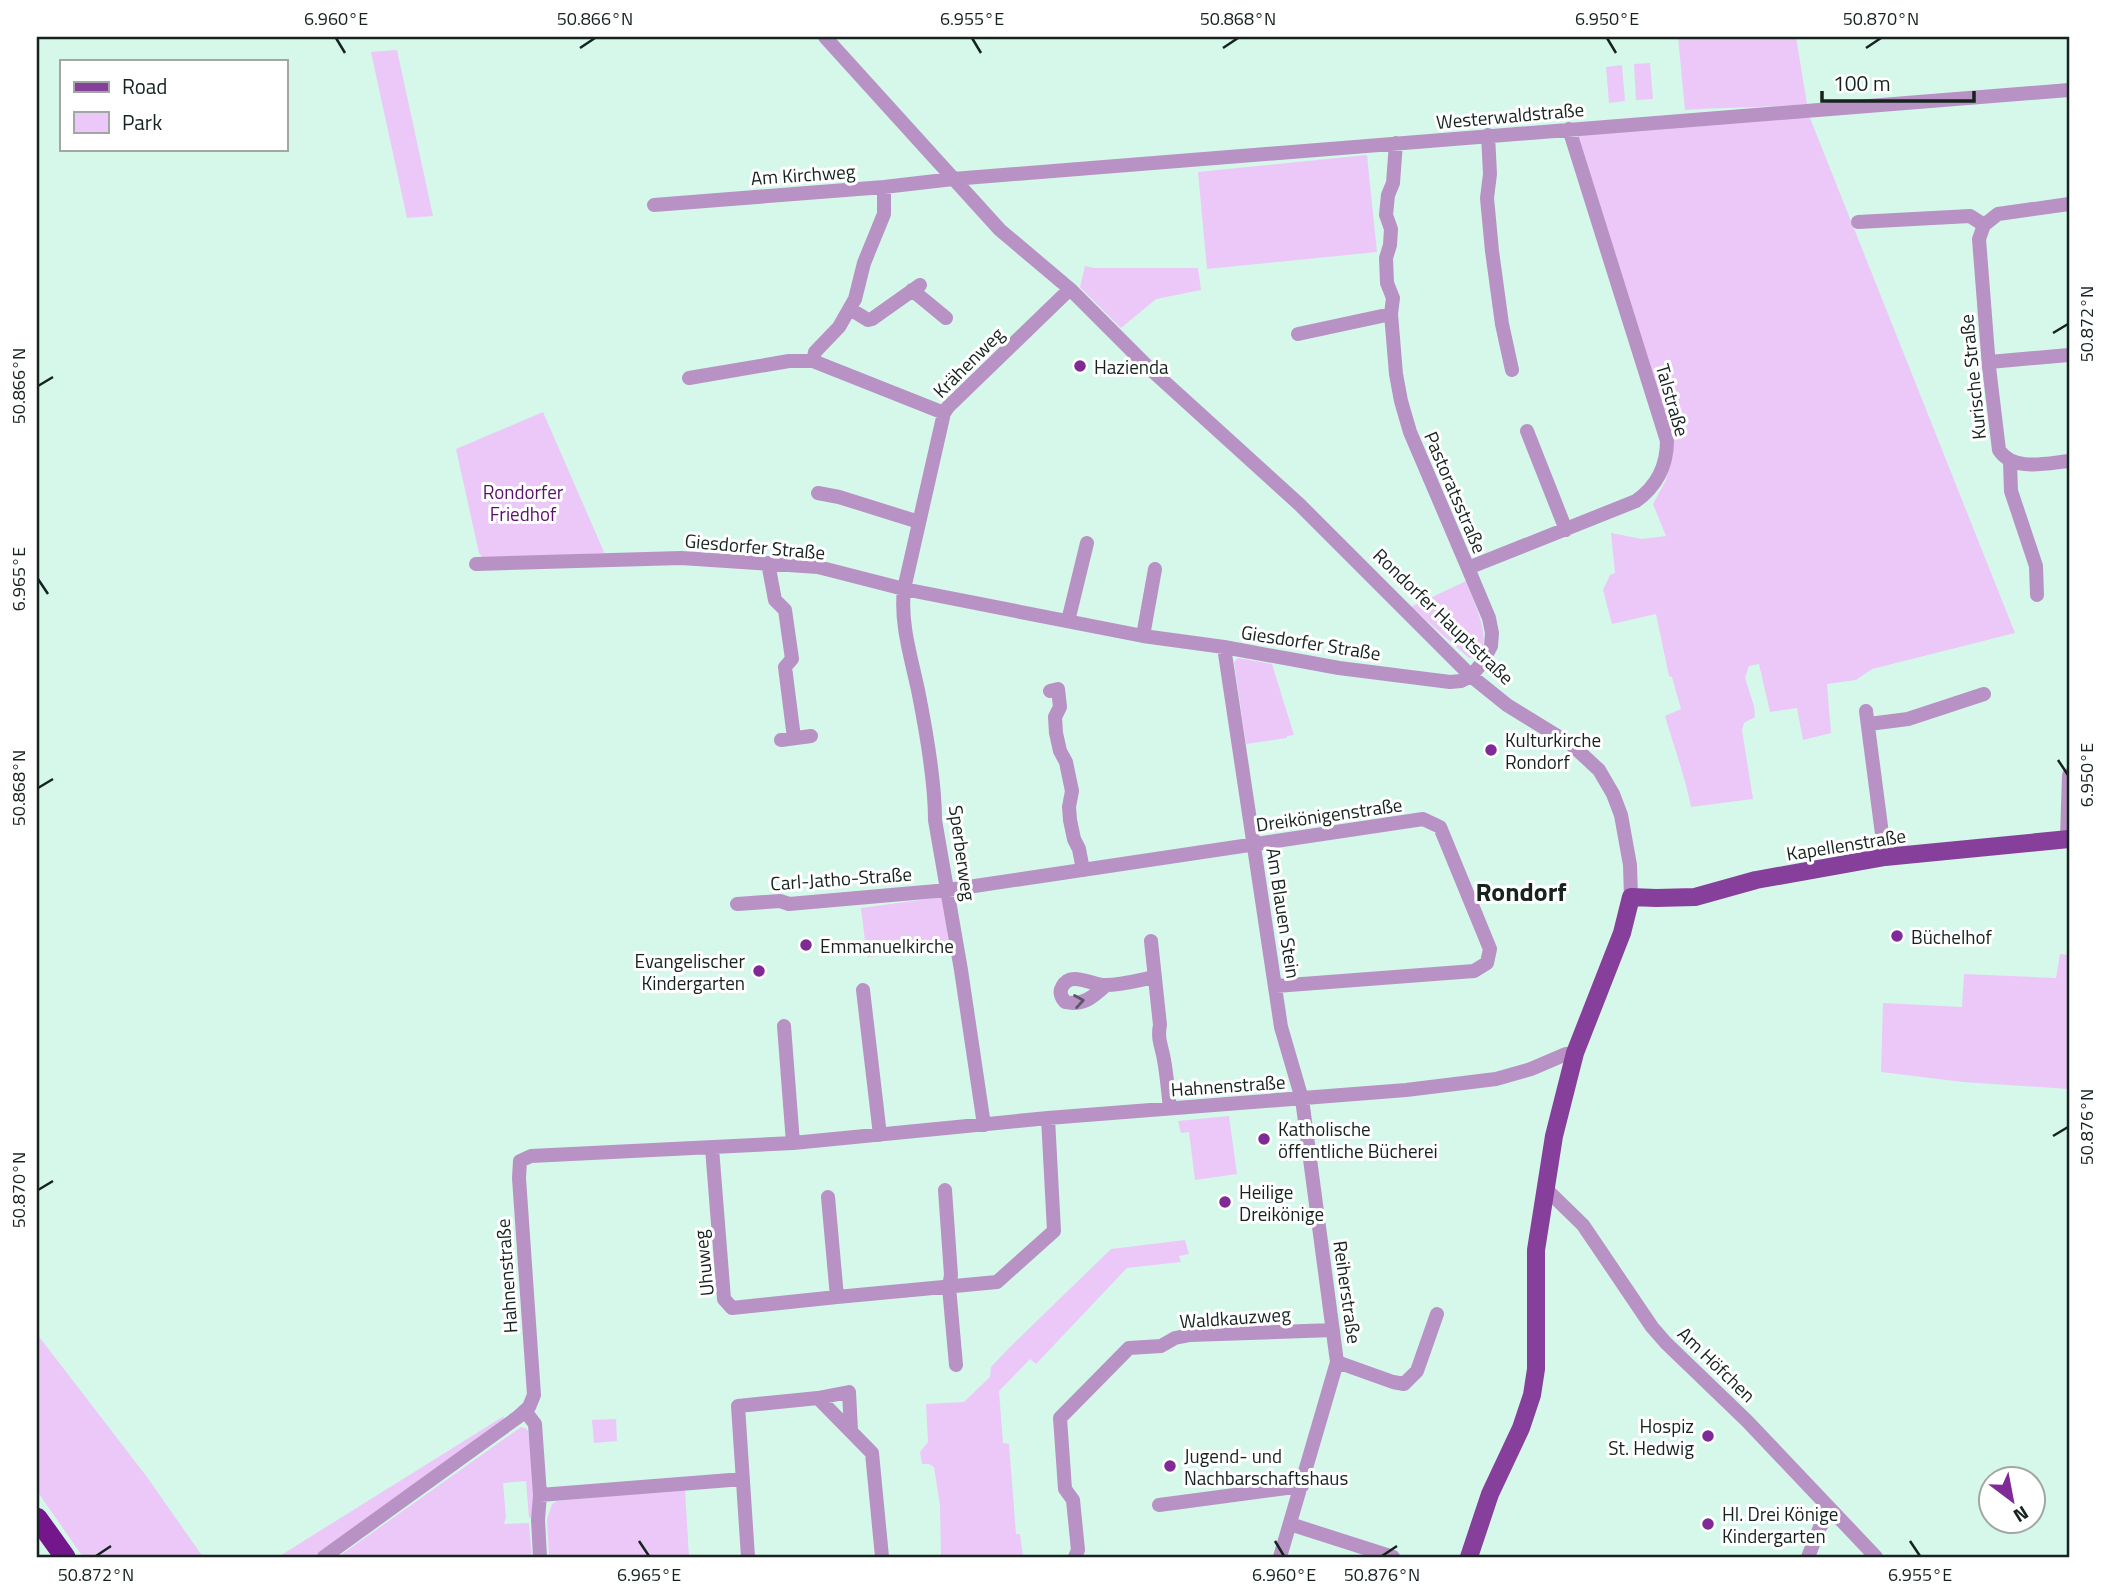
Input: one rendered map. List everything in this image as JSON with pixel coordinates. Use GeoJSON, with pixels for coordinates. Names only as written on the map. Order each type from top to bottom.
{"type":"FeatureCollection","features":[{"type":"Feature","properties":{"kind":"highway"},"geometry":{"type":"LineString","coordinates":[[37,1518],[65,1557]]}},
{"type":"Feature","properties":{"kind":"main road","name":"Kapellenstraße"},"geometry":{"type":"LineString","coordinates":[[1631,897],[1695,897],[1756,880],[1885,857],[2068,839]]}},
{"type":"Feature","properties":{"kind":"main road","name":"Rondorfer Hauptstraße"},"geometry":{"type":"LineString","coordinates":[[1469,1557],[1490,1494],[1521,1429],[1532,1395],[1535,1368],[1536,1250],[1555,1136],[1574,1053],[1622,933],[1631,897]]}},
{"type":"Feature","properties":{"kind":"street","name":"Rondorfer Hauptstraße"},"geometry":{"type":"LineString","coordinates":[[825,37],[1000,230],[1070,289],[1147,366],[1300,505],[1471,676],[1507,705],[1572,745],[1599,770],[1621,815],[1630,865],[1631,897]]}},
{"type":"Feature","properties":{"kind":"street","name":"Westerwaldstraße"},"geometry":{"type":"LineString","coordinates":[[954,179],[2069,90]]}},
{"type":"Feature","properties":{"kind":"street","name":"Talstraße"},"geometry":{"type":"LineString","coordinates":[[1468,568],[1636,501],[1647,493],[1660,473],[1667,451],[1667,441],[1569,129]]}},
{"type":"Feature","properties":{"kind":"street"},"geometry":{"type":"LineString","coordinates":[[1488,135],[1490,174],[1487,198],[1492,251],[1502,324],[1512,370]]}},
{"type":"Feature","properties":{"kind":"street","name":"Pastoratsstraße"},"geometry":{"type":"LineString","coordinates":[[1396,143],[1393,183],[1388,195],[1386,215],[1391,229],[1386,258],[1387,283],[1393,298],[1391,314],[1396,374],[1410,432],[1489,618],[1491,646],[1471,676]]}},
{"type":"Feature","properties":{"kind":"street"},"geometry":{"type":"LineString","coordinates":[[1097,183],[1100,168]]}},
{"type":"Feature","properties":{"kind":"street","name":"Am Kirchweg"},"geometry":{"type":"LineString","coordinates":[[654,205],[954,179]]}},
{"type":"Feature","properties":{"kind":"street"},"geometry":{"type":"LineString","coordinates":[[813,361],[815,352],[839,327],[850,309],[864,263],[884,214],[884,187]]}},
{"type":"Feature","properties":{"kind":"street"},"geometry":{"type":"LineString","coordinates":[[1858,222],[1970,216],[1984,225],[1998,215],[2069,204]]}},
{"type":"Feature","properties":{"kind":"street","name":"Kurische Straße"},"geometry":{"type":"LineString","coordinates":[[1984,225],[1979,239],[1999,450],[2010,462],[2011,491],[2036,566],[2037,595]]}},
{"type":"Feature","properties":{"kind":"street"},"geometry":{"type":"LineString","coordinates":[[850,309],[867,320],[872,319],[916,288],[946,318]]}},
{"type":"Feature","properties":{"kind":"street","name":"Krähenweg"},"geometry":{"type":"LineString","coordinates":[[904,589],[944,413],[1070,289]]}},
{"type":"Feature","properties":{"kind":"street"},"geometry":{"type":"LineString","coordinates":[[1298,334],[1391,314]]}},
{"type":"Feature","properties":{"kind":"street"},"geometry":{"type":"LineString","coordinates":[[1989,362],[2069,355]]}},
{"type":"Feature","properties":{"kind":"street"},"geometry":{"type":"LineString","coordinates":[[689,377],[813,361],[944,413]]}},
{"type":"Feature","properties":{"kind":"street"},"geometry":{"type":"LineString","coordinates":[[1527,431],[1566,530]]}},
{"type":"Feature","properties":{"kind":"street"},"geometry":{"type":"LineString","coordinates":[[2010,462],[2026,465],[2069,461]]}},
{"type":"Feature","properties":{"kind":"street"},"geometry":{"type":"LineString","coordinates":[[818,493],[919,522]]}},
{"type":"Feature","properties":{"kind":"street"},"geometry":{"type":"LineString","coordinates":[[1068,621],[1087,543]]}},
{"type":"Feature","properties":{"kind":"street","name":"Giesdorfer Straße"},"geometry":{"type":"LineString","coordinates":[[476,564],[681,558],[818,567],[904,589],[1143,636],[1339,668],[1450,682],[1471,676]]}},
{"type":"Feature","properties":{"kind":"street"},"geometry":{"type":"LineString","coordinates":[[768,563],[775,600],[785,610],[792,659],[785,667],[788,739],[811,736]]}},
{"type":"Feature","properties":{"kind":"street"},"geometry":{"type":"LineString","coordinates":[[1143,636],[1156,569]]}},
{"type":"Feature","properties":{"kind":"street","name":"Sperberweg"},"geometry":{"type":"LineString","coordinates":[[904,589],[902,605],[930,763],[943,875],[948,890],[984,1125]]}},
{"type":"Feature","properties":{"kind":"street","name":"Am Blauen Stein"},"geometry":{"type":"LineString","coordinates":[[1224,648],[1281,1027],[1302,1099]]}},
{"type":"Feature","properties":{"kind":"street"},"geometry":{"type":"LineString","coordinates":[[1050,691],[1058,689],[1060,707],[1055,717],[1056,733],[1069,776],[1072,792],[1070,820],[1083,870]]}},
{"type":"Feature","properties":{"kind":"street"},"geometry":{"type":"LineString","coordinates":[[1885,857],[1867,718],[1908,719],[1984,694]]}},
{"type":"Feature","properties":{"kind":"street"},"geometry":{"type":"LineString","coordinates":[[2068,839],[2069,775]]}},
{"type":"Feature","properties":{"kind":"street","name":"Dreikönigenstraße"},"geometry":{"type":"LineString","coordinates":[[948,890],[1423,819],[1440,827],[1490,949],[1488,962],[1474,971],[1276,986]]}},
{"type":"Feature","properties":{"kind":"street","name":"Carl-Jatho-Straße"},"geometry":{"type":"LineString","coordinates":[[737,904],[780,901],[789,904],[948,890]]}},
{"type":"Feature","properties":{"kind":"street"},"geometry":{"type":"LineString","coordinates":[[1151,941],[1160,1025],[1158,1035],[1164,1057],[1170,1108]]}},
{"type":"Feature","properties":{"kind":"street"},"geometry":{"type":"LineString","coordinates":[[1105,986],[1154,977]]}},
{"type":"Feature","properties":{"kind":"street"},"geometry":{"type":"LineString","coordinates":[[863,990],[880,1135]]}},
{"type":"Feature","properties":{"kind":"street"},"geometry":{"type":"LineString","coordinates":[[784,1026],[793,1143]]}},
{"type":"Feature","properties":{"kind":"street","name":"Hahnenstraße"},"geometry":{"type":"LineString","coordinates":[[525,1411],[534,1395],[519,1178],[520,1161],[531,1156],[793,1143],[1048,1118],[1302,1099],[1496,1079],[1574,1053]]}},
{"type":"Feature","properties":{"kind":"street","name":"Reiherstraße"},"geometry":{"type":"LineString","coordinates":[[1280,1557],[1337,1362],[1302,1099]]}},
{"type":"Feature","properties":{"kind":"street","name":"Uhuweg"},"geometry":{"type":"LineString","coordinates":[[712,1147],[724,1299],[732,1308],[997,1282],[1054,1231],[1048,1118]]}},
{"type":"Feature","properties":{"kind":"street","name":"Am Höfchen"},"geometry":{"type":"LineString","coordinates":[[1545,1188],[1583,1225],[1652,1327],[1666,1343],[1747,1421],[1875,1557]]}},
{"type":"Feature","properties":{"kind":"street"},"geometry":{"type":"LineString","coordinates":[[945,1191],[956,1365]]}},
{"type":"Feature","properties":{"kind":"street"},"geometry":{"type":"LineString","coordinates":[[828,1197],[837,1297]]}},
{"type":"Feature","properties":{"kind":"street"},"geometry":{"type":"LineString","coordinates":[[1337,1362],[1404,1384],[1417,1371],[1437,1314]]}},
{"type":"Feature","properties":{"kind":"street","name":"Waldkauzweg"},"geometry":{"type":"LineString","coordinates":[[1076,1557],[1079,1550],[1073,1500],[1065,1489],[1060,1418],[1129,1349],[1161,1346],[1175,1338],[1190,1335],[1333,1329]]}},
{"type":"Feature","properties":{"kind":"street"},"geometry":{"type":"LineString","coordinates":[[748,1557],[738,1406],[849,1392],[851,1430]]}},
{"type":"Feature","properties":{"kind":"street"},"geometry":{"type":"LineString","coordinates":[[818,1398],[872,1454],[882,1557]]}},
{"type":"Feature","properties":{"kind":"street"},"geometry":{"type":"LineString","coordinates":[[324,1557],[525,1411],[535,1424],[540,1495],[537,1520],[540,1557]]}},
{"type":"Feature","properties":{"kind":"street"},"geometry":{"type":"LineString","coordinates":[[540,1495],[743,1479]]}},
{"type":"Feature","properties":{"kind":"street"},"geometry":{"type":"LineString","coordinates":[[1159,1505],[1302,1486]]}},
{"type":"Feature","properties":{"kind":"street"},"geometry":{"type":"LineString","coordinates":[[1808,1557],[1820,1527],[1832,1511]]}},
{"type":"Feature","properties":{"kind":"street"},"geometry":{"type":"LineString","coordinates":[[1290,1524],[1393,1557]]}},
{"type":"Feature","properties":{"kind":"green space"},"geometry":{"type":"Polygon","coordinates":[[[1678,37],[1796,37],[1807,104],[1685,110],[1678,37]]]}},
{"type":"Feature","properties":{"kind":"green space"},"geometry":{"type":"Polygon","coordinates":[[[397,50],[433,216],[407,218],[371,52],[397,50]]]}},
{"type":"Feature","properties":{"kind":"green space"},"geometry":{"type":"Polygon","coordinates":[[[1650,63],[1653,99],[1636,100],[1634,64],[1650,63]]]}},
{"type":"Feature","properties":{"kind":"green space"},"geometry":{"type":"Polygon","coordinates":[[[1622,65],[1625,101],[1609,103],[1606,67],[1622,65]]]}},
{"type":"Feature","properties":{"kind":"green space"},"geometry":{"type":"Polygon","coordinates":[[[1772,118],[1810,118],[2015,633],[1872,669],[1856,680],[1827,684],[1831,733],[1803,740],[1797,708],[1770,712],[1759,664],[1749,666],[1745,678],[1755,717],[1744,723],[1742,730],[1753,799],[1691,807],[1665,716],[1681,709],[1672,677],[1669,676],[1656,614],[1612,624],[1603,590],[1610,575],[1615,573],[1611,533],[1642,539],[1666,536],[1653,504],[1666,480],[1671,442],[1577,134],[1772,118]]]}},
{"type":"Feature","properties":{"kind":"green space"},"geometry":{"type":"Polygon","coordinates":[[[1367,155],[1377,252],[1207,269],[1198,172],[1367,155]]]}},
{"type":"Feature","properties":{"kind":"green space"},"geometry":{"type":"Polygon","coordinates":[[[1085,266],[1198,268],[1201,290],[1156,299],[1121,328],[1080,287],[1085,266]]]}},
{"type":"Feature","properties":{"kind":"green space","name":"Rondorfer Friedhof"},"geometry":{"type":"Polygon","coordinates":[[[543,412],[604,552],[484,559],[479,553],[456,449],[543,412]]]}},
{"type":"Feature","properties":{"kind":"green space"},"geometry":{"type":"Polygon","coordinates":[[[1466,581],[1484,636],[1483,647],[1478,654],[1469,658],[1411,607],[1466,581]]]}},
{"type":"Feature","properties":{"kind":"green space"},"geometry":{"type":"Polygon","coordinates":[[[1238,658],[1272,664],[1294,735],[1246,744],[1234,662],[1238,658]]]}},
{"type":"Feature","properties":{"kind":"green space"},"geometry":{"type":"Polygon","coordinates":[[[943,897],[949,947],[867,957],[861,908],[943,897]]]}},
{"type":"Feature","properties":{"kind":"green space"},"geometry":{"type":"Polygon","coordinates":[[[2060,954],[2069,955],[2069,1089],[1963,1082],[1881,1072],[1883,1003],[1962,1007],[1964,974],[2056,978],[2060,954]]]}},
{"type":"Feature","properties":{"kind":"green space"},"geometry":{"type":"Polygon","coordinates":[[[1229,1116],[1237,1174],[1195,1180],[1189,1132],[1181,1133],[1178,1121],[1229,1116]]]}},
{"type":"Feature","properties":{"kind":"green space"},"geometry":{"type":"Polygon","coordinates":[[[1185,1240],[1189,1254],[1179,1256],[1181,1262],[1127,1268],[1036,1364],[1030,1359],[999,1391],[1003,1443],[1009,1444],[1016,1534],[1020,1534],[1023,1557],[941,1557],[940,1505],[934,1467],[922,1464],[920,1452],[928,1442],[926,1404],[964,1402],[990,1377],[991,1367],[1009,1348],[1111,1249],[1185,1240]]]}},
{"type":"Feature","properties":{"kind":"green space"},"geometry":{"type":"Polygon","coordinates":[[[37,1334],[147,1477],[203,1557],[83,1557],[37,1491],[37,1334]]]}},
{"type":"Feature","properties":{"kind":"green space"},"geometry":{"type":"Polygon","coordinates":[[[504,1416],[503,1421],[314,1557],[278,1557],[504,1416]]]}},
{"type":"Feature","properties":{"kind":"green space"},"geometry":{"type":"Polygon","coordinates":[[[616,1419],[617,1441],[594,1443],[592,1420],[616,1419]]]}},
{"type":"Feature","properties":{"kind":"green space"},"geometry":{"type":"Polygon","coordinates":[[[521,1427],[528,1431],[534,1471],[532,1517],[529,1518],[526,1481],[503,1483],[506,1517],[504,1524],[529,1523],[532,1557],[338,1557],[521,1427]]]}},
{"type":"Feature","properties":{"kind":"green space"},"geometry":{"type":"Polygon","coordinates":[[[685,1489],[689,1557],[549,1557],[547,1519],[552,1504],[557,1501],[685,1489]]]}},
{"type":"Feature","properties":{"kind":"place","name":"Hazienda"},"geometry":{"type":"Point","coordinates":[1080,366]}},
{"type":"Feature","properties":{"kind":"place","name":"Kulturkirche Rondorf"},"geometry":{"type":"Point","coordinates":[1491,750]}},
{"type":"Feature","properties":{"kind":"place","name":"Büchelhof"},"geometry":{"type":"Point","coordinates":[1897,936]}},
{"type":"Feature","properties":{"kind":"place","name":"Emmanuelkirche"},"geometry":{"type":"Point","coordinates":[806,945]}},
{"type":"Feature","properties":{"kind":"place","name":"Evangelischer Kindergarten"},"geometry":{"type":"Point","coordinates":[759,971]}},
{"type":"Feature","properties":{"kind":"place","name":"Katholische öffentliche Bücherei"},"geometry":{"type":"Point","coordinates":[1264,1139]}},
{"type":"Feature","properties":{"kind":"place","name":"Heilige Dreikönige"},"geometry":{"type":"Point","coordinates":[1225,1202]}},
{"type":"Feature","properties":{"kind":"place","name":"Hospiz St. Hedwig"},"geometry":{"type":"Point","coordinates":[1708,1436]}},
{"type":"Feature","properties":{"kind":"place","name":"Jugend- und Nachbarschaftshaus"},"geometry":{"type":"Point","coordinates":[1170,1466]}},
{"type":"Feature","properties":{"kind":"place","name":"Hl. Drei Könige Kindergarten"},"geometry":{"type":"Point","coordinates":[1708,1524]}},
{"type":"Feature","properties":{"kind":"district","name":"Rondorf"},"geometry":{"type":"Point","coordinates":[1521,891]}}]}
